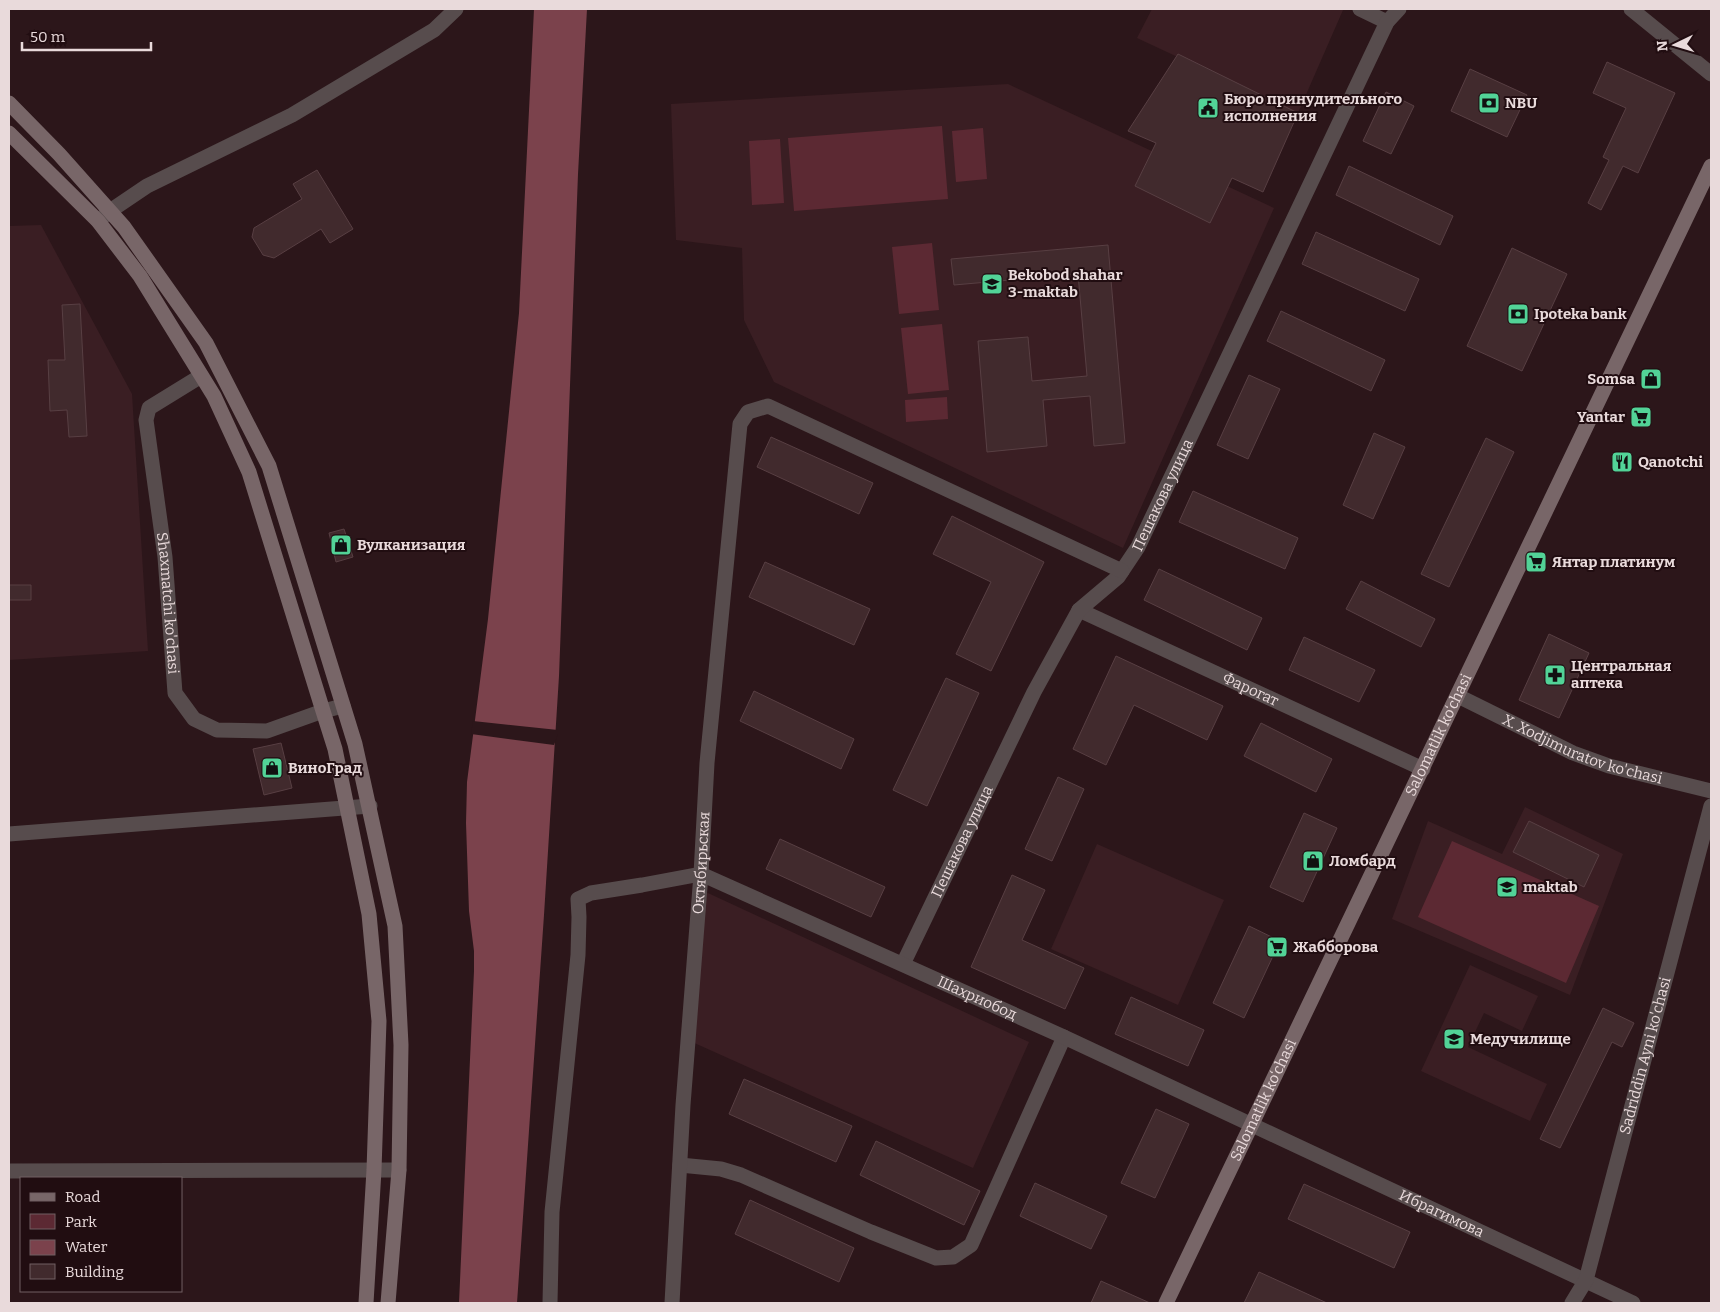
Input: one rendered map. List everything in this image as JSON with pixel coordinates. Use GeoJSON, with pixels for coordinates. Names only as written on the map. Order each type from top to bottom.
{"type":"FeatureCollection","features":[{"type":"Feature","properties":{"kind":"main road"},"geometry":{"type":"LineString","coordinates":[[9,103],[59,154],[124,227],[206,343],[269,466],[355,744],[370,806],[394,926],[401,1045],[399,1170],[388,1303]]}},
{"type":"Feature","properties":{"kind":"main road"},"geometry":{"type":"LineString","coordinates":[[9,133],[98,221],[140,276],[214,396],[249,472],[323,711],[348,808],[369,914],[378,1015],[374,1170],[366,1303]]}},
{"type":"Feature","properties":{"kind":"main road","name":"Salomatlik ko‘chasi"},"geometry":{"type":"LineString","coordinates":[[1166,1303],[1711,166]]}},
{"type":"Feature","properties":{"kind":"street"},"geometry":{"type":"LineString","coordinates":[[98,221],[148,186],[292,115],[434,30],[456,9]]}},
{"type":"Feature","properties":{"kind":"street"},"geometry":{"type":"LineString","coordinates":[[1360,9],[1387,22]]}},
{"type":"Feature","properties":{"kind":"street","name":"Пешакова улица"},"geometry":{"type":"LineString","coordinates":[[902,964],[1034,692],[1079,610],[1118,577],[1138,547],[1387,22],[1399,9]]}},
{"type":"Feature","properties":{"kind":"street"},"geometry":{"type":"LineString","coordinates":[[1631,9],[1711,74]]}},
{"type":"Feature","properties":{"kind":"street","name":"Shaxmatchi ko'chasi"},"geometry":{"type":"LineString","coordinates":[[201,376],[149,408],[146,420],[165,557],[175,693],[194,719],[217,730],[267,731],[343,706]]}},
{"type":"Feature","properties":{"kind":"street","name":"Октябирьская"},"geometry":{"type":"LineString","coordinates":[[672,1303],[683,1105],[707,763],[740,424],[748,412],[768,406],[1122,571]]}},
{"type":"Feature","properties":{"kind":"street","name":"Фарогат"},"geometry":{"type":"LineString","coordinates":[[1079,610],[1423,769]]}},
{"type":"Feature","properties":{"kind":"street","name":"X. Xodjimuratov ko'chasi"},"geometry":{"type":"LineString","coordinates":[[1458,696],[1573,753],[1609,766],[1711,791]]}},
{"type":"Feature","properties":{"kind":"street"},"geometry":{"type":"LineString","coordinates":[[9,834],[370,806]]}},
{"type":"Feature","properties":{"kind":"street","name":"Sadriddin Ayni ko'chasi"},"geometry":{"type":"LineString","coordinates":[[1572,1303],[1586,1280],[1711,806]]}},
{"type":"Feature","properties":{"kind":"street"},"geometry":{"type":"LineString","coordinates":[[550,1303],[552,1212],[578,955],[578,899],[591,893],[642,886],[700,874]]}},
{"type":"Feature","properties":{"kind":"street","name":"Шахриобод"},"geometry":{"type":"LineString","coordinates":[[700,874],[1064,1037],[1251,1125]]}},
{"type":"Feature","properties":{"kind":"street"},"geometry":{"type":"LineString","coordinates":[[680,1165],[721,1170],[741,1175],[871,1232],[936,1258],[952,1257],[971,1245],[1064,1037]]}},
{"type":"Feature","properties":{"kind":"street","name":"Ибрагимова"},"geometry":{"type":"LineString","coordinates":[[1251,1125],[1633,1303]]}},
{"type":"Feature","properties":{"kind":"street"},"geometry":{"type":"LineString","coordinates":[[9,1171],[399,1170]]}},
{"type":"Feature","properties":{"kind":"shaded area"},"geometry":{"type":"Polygon","coordinates":[[[1152,9],[1343,10],[1298,113],[1137,38],[1152,9]]]}},
{"type":"Feature","properties":{"kind":"shaded area","name":"Bekobod shahar 3-maktab"},"geometry":{"type":"Polygon","coordinates":[[[1008,84],[1274,208],[1123,548],[774,382],[744,320],[742,248],[676,240],[671,104],[1008,84]]]}},
{"type":"Feature","properties":{"kind":"shaded area"},"geometry":{"type":"Polygon","coordinates":[[[41,225],[132,394],[148,651],[9,660],[9,226],[41,225]]]}},
{"type":"Feature","properties":{"kind":"shaded area","name":"maktab"},"geometry":{"type":"Polygon","coordinates":[[[1525,807],[1623,854],[1570,995],[1392,919],[1428,821],[1502,854],[1525,807]]]}},
{"type":"Feature","properties":{"kind":"shaded area"},"geometry":{"type":"Polygon","coordinates":[[[1097,844],[1224,900],[1178,1005],[1051,949],[1097,844]]]}},
{"type":"Feature","properties":{"kind":"shaded area"},"geometry":{"type":"Polygon","coordinates":[[[695,887],[1029,1042],[973,1168],[681,1037],[695,887]]]}},
{"type":"Feature","properties":{"kind":"shaded area","name":"Медучилище"},"geometry":{"type":"Polygon","coordinates":[[[1470,965],[1538,996],[1522,1031],[1484,1013],[1468,1047],[1547,1084],[1530,1121],[1421,1071],[1470,965]]]}},
{"type":"Feature","properties":{"kind":"green space"},"geometry":{"type":"Polygon","coordinates":[[[942,126],[948,199],[794,211],[788,138],[942,126]]]}},
{"type":"Feature","properties":{"kind":"green space"},"geometry":{"type":"Polygon","coordinates":[[[983,128],[987,179],[956,182],[952,131],[983,128]]]}},
{"type":"Feature","properties":{"kind":"green space"},"geometry":{"type":"Polygon","coordinates":[[[780,139],[784,203],[752,205],[749,141],[780,139]]]}},
{"type":"Feature","properties":{"kind":"green space"},"geometry":{"type":"Polygon","coordinates":[[[932,243],[939,310],[899,314],[892,247],[932,243]]]}},
{"type":"Feature","properties":{"kind":"green space"},"geometry":{"type":"Polygon","coordinates":[[[942,324],[949,390],[908,394],[901,328],[942,324]]]}},
{"type":"Feature","properties":{"kind":"green space"},"geometry":{"type":"Polygon","coordinates":[[[947,397],[948,419],[906,422],[905,400],[947,397]]]}},
{"type":"Feature","properties":{"kind":"green space"},"geometry":{"type":"Polygon","coordinates":[[[1452,841],[1599,906],[1566,983],[1418,917],[1452,841]]]}},
{"type":"Feature","properties":{"kind":"water"},"geometry":{"type":"Polygon","coordinates":[[[534,9],[587,9],[578,174],[559,676],[517,1303],[459,1303],[474,971],[474,951],[469,911],[466,823],[467,782],[488,619],[519,313],[534,9]]]}},
{"type":"Feature","properties":{"kind":"pier"},"geometry":{"type":"Polygon","coordinates":[[[473,721],[558,730],[558,734],[554,745],[471,734],[473,721]]]}},
{"type":"Feature","properties":{"kind":"building"},"geometry":{"type":"Polygon","coordinates":[[[1178,54],[1298,113],[1263,192],[1232,178],[1210,223],[1135,186],[1156,143],[1128,131],[1178,54]]]}},
{"type":"Feature","properties":{"kind":"building"},"geometry":{"type":"Polygon","coordinates":[[[1607,62],[1675,93],[1638,173],[1623,166],[1601,210],[1588,203],[1609,160],[1603,157],[1626,108],[1593,93],[1607,62]]]}},
{"type":"Feature","properties":{"kind":"building","name":"NBU"},"geometry":{"type":"Polygon","coordinates":[[[1470,69],[1527,95],[1507,137],[1451,111],[1470,69]]]}},
{"type":"Feature","properties":{"kind":"building"},"geometry":{"type":"Polygon","coordinates":[[[1386,92],[1414,106],[1391,154],[1363,141],[1386,92]]]}},
{"type":"Feature","properties":{"kind":"building"},"geometry":{"type":"Polygon","coordinates":[[[1349,166],[1453,216],[1440,245],[1336,195],[1349,166]]]}},
{"type":"Feature","properties":{"kind":"building"},"geometry":{"type":"Polygon","coordinates":[[[317,170],[353,229],[330,243],[321,229],[274,258],[263,255],[252,237],[254,228],[302,199],[293,184],[317,170]]]}},
{"type":"Feature","properties":{"kind":"building"},"geometry":{"type":"Polygon","coordinates":[[[1316,232],[1419,279],[1405,311],[1302,264],[1316,232]]]}},
{"type":"Feature","properties":{"kind":"building"},"geometry":{"type":"Polygon","coordinates":[[[1108,245],[1125,443],[1094,446],[1090,396],[1043,400],[1047,446],[987,452],[978,341],[1028,337],[1032,381],[1087,376],[1078,274],[954,285],[951,259],[1108,245]]]}},
{"type":"Feature","properties":{"kind":"building"},"geometry":{"type":"Polygon","coordinates":[[[1512,248],[1567,274],[1522,371],[1467,346],[1512,248]]]}},
{"type":"Feature","properties":{"kind":"building"},"geometry":{"type":"Polygon","coordinates":[[[80,304],[87,436],[69,437],[67,410],[50,411],[48,360],[65,360],[62,305],[80,304]]]}},
{"type":"Feature","properties":{"kind":"building"},"geometry":{"type":"Polygon","coordinates":[[[1281,311],[1385,360],[1371,391],[1267,341],[1281,311]]]}},
{"type":"Feature","properties":{"kind":"building"},"geometry":{"type":"Polygon","coordinates":[[[1249,375],[1280,389],[1248,459],[1217,445],[1249,375]]]}},
{"type":"Feature","properties":{"kind":"building"},"geometry":{"type":"Polygon","coordinates":[[[1374,433],[1405,447],[1373,519],[1343,505],[1374,433]]]}},
{"type":"Feature","properties":{"kind":"building"},"geometry":{"type":"Polygon","coordinates":[[[771,437],[873,483],[859,514],[757,467],[771,437]]]}},
{"type":"Feature","properties":{"kind":"building"},"geometry":{"type":"Polygon","coordinates":[[[1486,438],[1514,452],[1449,587],[1421,574],[1486,438]]]}},
{"type":"Feature","properties":{"kind":"building"},"geometry":{"type":"Polygon","coordinates":[[[1193,491],[1298,538],[1285,569],[1179,522],[1193,491]]]}},
{"type":"Feature","properties":{"kind":"building"},"geometry":{"type":"Polygon","coordinates":[[[952,516],[1044,562],[991,671],[956,654],[991,582],[933,554],[952,516]]]}},
{"type":"Feature","properties":{"kind":"building","name":"Вулканизация"},"geometry":{"type":"Polygon","coordinates":[[[344,529],[353,557],[336,562],[329,533],[344,529]]]}},
{"type":"Feature","properties":{"kind":"building"},"geometry":{"type":"Polygon","coordinates":[[[765,562],[870,609],[854,645],[749,597],[765,562]]]}},
{"type":"Feature","properties":{"kind":"building"},"geometry":{"type":"Polygon","coordinates":[[[1159,569],[1262,618],[1247,650],[1144,600],[1159,569]]]}},
{"type":"Feature","properties":{"kind":"building"},"geometry":{"type":"Polygon","coordinates":[[[1361,581],[1435,619],[1421,647],[1346,609],[1361,581]]]}},
{"type":"Feature","properties":{"kind":"building"},"geometry":{"type":"Polygon","coordinates":[[[9,585],[31,585],[31,600],[9,600],[9,585]]]}},
{"type":"Feature","properties":{"kind":"building"},"geometry":{"type":"Polygon","coordinates":[[[1549,634],[1589,653],[1559,718],[1519,700],[1549,634]]]}},
{"type":"Feature","properties":{"kind":"building"},"geometry":{"type":"Polygon","coordinates":[[[1304,637],[1375,670],[1359,702],[1289,670],[1304,637]]]}},
{"type":"Feature","properties":{"kind":"building"},"geometry":{"type":"Polygon","coordinates":[[[1116,656],[1223,706],[1207,740],[1134,705],[1106,765],[1073,749],[1116,656]]]}},
{"type":"Feature","properties":{"kind":"building"},"geometry":{"type":"Polygon","coordinates":[[[946,678],[979,693],[927,806],[893,790],[946,678]]]}},
{"type":"Feature","properties":{"kind":"building"},"geometry":{"type":"Polygon","coordinates":[[[754,691],[854,739],[841,769],[740,721],[754,691]]]}},
{"type":"Feature","properties":{"kind":"building"},"geometry":{"type":"Polygon","coordinates":[[[1261,723],[1332,759],[1316,792],[1244,756],[1261,723]]]}},
{"type":"Feature","properties":{"kind":"building"},"geometry":{"type":"Polygon","coordinates":[[[281,743],[292,788],[264,795],[253,749],[281,743]]]}},
{"type":"Feature","properties":{"kind":"building"},"geometry":{"type":"Polygon","coordinates":[[[1058,777],[1084,789],[1052,861],[1025,849],[1058,777]]]}},
{"type":"Feature","properties":{"kind":"building"},"geometry":{"type":"Polygon","coordinates":[[[1304,813],[1337,828],[1303,902],[1270,887],[1304,813]]]}},
{"type":"Feature","properties":{"kind":"building"},"geometry":{"type":"Polygon","coordinates":[[[1529,821],[1599,855],[1584,887],[1513,852],[1529,821]]]}},
{"type":"Feature","properties":{"kind":"building"},"geometry":{"type":"Polygon","coordinates":[[[780,839],[885,887],[871,917],[766,869],[780,839]]]}},
{"type":"Feature","properties":{"kind":"building"},"geometry":{"type":"Polygon","coordinates":[[[1012,875],[1045,890],[1022,940],[1084,968],[1065,1009],[971,967],[1012,875]]]}},
{"type":"Feature","properties":{"kind":"building"},"geometry":{"type":"Polygon","coordinates":[[[1249,926],[1280,941],[1244,1018],[1213,1003],[1249,926]]]}},
{"type":"Feature","properties":{"kind":"building"},"geometry":{"type":"Polygon","coordinates":[[[1131,997],[1204,1030],[1188,1066],[1115,1034],[1131,997]]]}},
{"type":"Feature","properties":{"kind":"building"},"geometry":{"type":"Polygon","coordinates":[[[1603,1008],[1634,1023],[1622,1047],[1612,1042],[1560,1148],[1540,1139],[1603,1008]]]}},
{"type":"Feature","properties":{"kind":"building"},"geometry":{"type":"Polygon","coordinates":[[[744,1079],[852,1126],[836,1162],[729,1114],[744,1079]]]}},
{"type":"Feature","properties":{"kind":"building"},"geometry":{"type":"Polygon","coordinates":[[[1156,1109],[1189,1124],[1155,1198],[1121,1183],[1156,1109]]]}},
{"type":"Feature","properties":{"kind":"building"},"geometry":{"type":"Polygon","coordinates":[[[876,1141],[980,1191],[964,1225],[860,1175],[876,1141]]]}},
{"type":"Feature","properties":{"kind":"building"},"geometry":{"type":"Polygon","coordinates":[[[1035,1183],[1107,1216],[1091,1249],[1020,1216],[1035,1183]]]}},
{"type":"Feature","properties":{"kind":"building"},"geometry":{"type":"Polygon","coordinates":[[[1304,1184],[1410,1232],[1394,1268],[1288,1219],[1304,1184]]]}},
{"type":"Feature","properties":{"kind":"building"},"geometry":{"type":"Polygon","coordinates":[[[750,1200],[854,1248],[839,1282],[735,1234],[750,1200]]]}},
{"type":"Feature","properties":{"kind":"building"},"geometry":{"type":"Polygon","coordinates":[[[1259,1272],[1327,1303],[1244,1303],[1259,1272]]]}},
{"type":"Feature","properties":{"kind":"building"},"geometry":{"type":"Polygon","coordinates":[[[1101,1281],[1150,1303],[1091,1303],[1101,1281]]]}},
{"type":"Feature","properties":{"kind":"place","name":"NBU"},"geometry":{"type":"Point","coordinates":[1489,103]}},
{"type":"Feature","properties":{"kind":"place","name":"Бюро принудительного исполнения"},"geometry":{"type":"Point","coordinates":[1208,108]}},
{"type":"Feature","properties":{"kind":"place","name":"Bekobod shahar 3-maktab"},"geometry":{"type":"Point","coordinates":[992,284]}},
{"type":"Feature","properties":{"kind":"place","name":"Ipoteka bank"},"geometry":{"type":"Point","coordinates":[1518,314]}},
{"type":"Feature","properties":{"kind":"place","name":"Somsa"},"geometry":{"type":"Point","coordinates":[1651,379]}},
{"type":"Feature","properties":{"kind":"place","name":"Yantar"},"geometry":{"type":"Point","coordinates":[1641,417]}},
{"type":"Feature","properties":{"kind":"place","name":"Qanotchi"},"geometry":{"type":"Point","coordinates":[1622,462]}},
{"type":"Feature","properties":{"kind":"place","name":"Вулканизация"},"geometry":{"type":"Point","coordinates":[341,545]}},
{"type":"Feature","properties":{"kind":"place","name":"Янтар платинум"},"geometry":{"type":"Point","coordinates":[1536,562]}},
{"type":"Feature","properties":{"kind":"place","name":"Центральная аптека"},"geometry":{"type":"Point","coordinates":[1555,675]}},
{"type":"Feature","properties":{"kind":"place","name":"ВиноГрад"},"geometry":{"type":"Point","coordinates":[272,768]}},
{"type":"Feature","properties":{"kind":"place","name":"Ломбард"},"geometry":{"type":"Point","coordinates":[1313,861]}},
{"type":"Feature","properties":{"kind":"place","name":"maktab"},"geometry":{"type":"Point","coordinates":[1507,887]}},
{"type":"Feature","properties":{"kind":"place","name":"Жабборова"},"geometry":{"type":"Point","coordinates":[1277,947]}},
{"type":"Feature","properties":{"kind":"place","name":"Медучилище"},"geometry":{"type":"Point","coordinates":[1454,1039]}}]}
